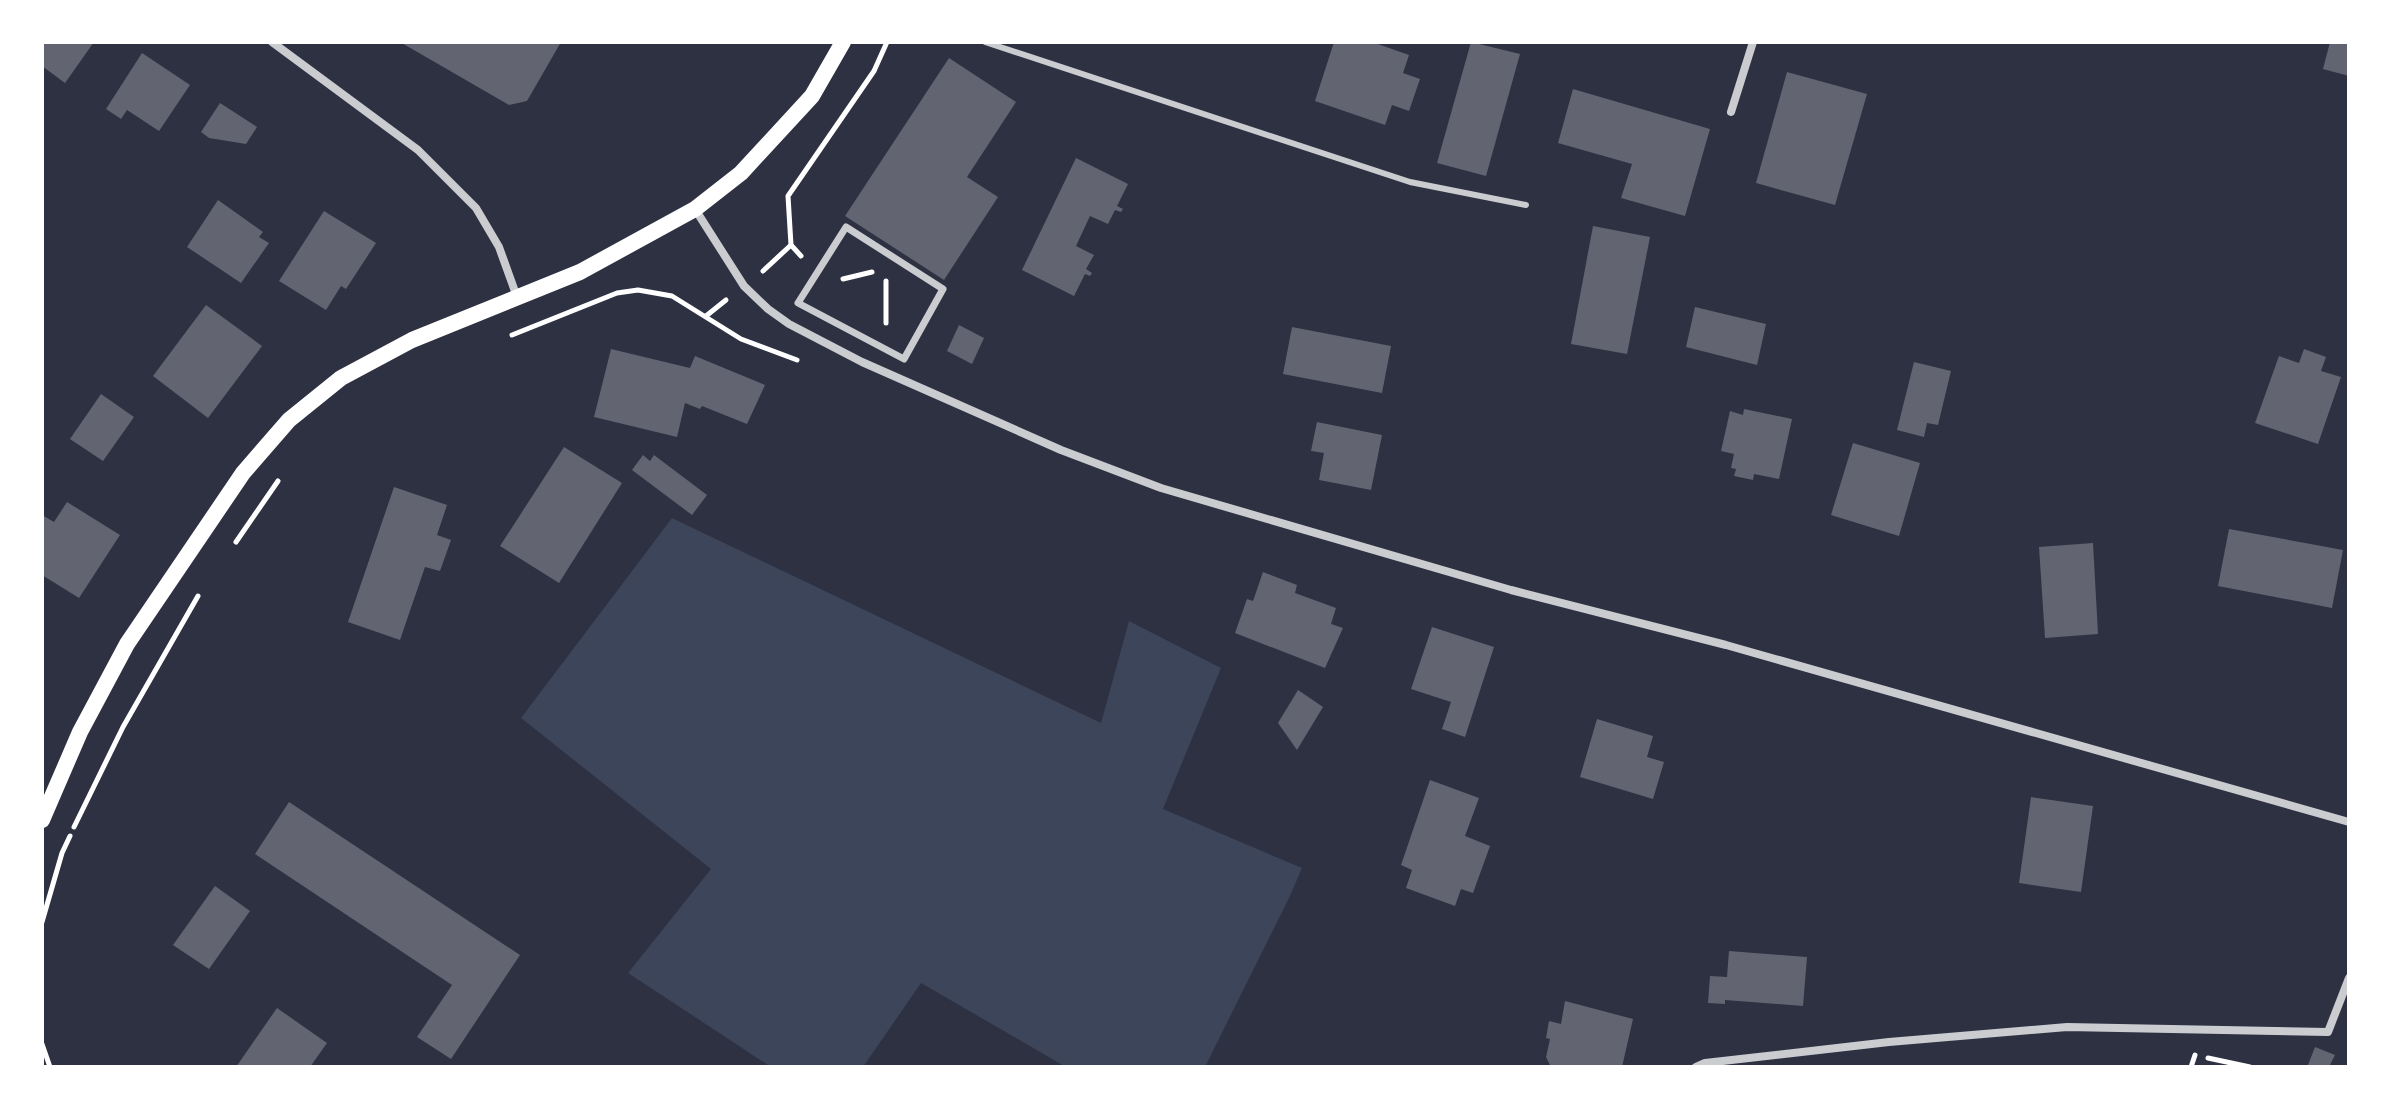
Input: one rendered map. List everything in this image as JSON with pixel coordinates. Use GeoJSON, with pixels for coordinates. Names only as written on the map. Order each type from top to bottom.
{"type":"FeatureCollection","features":[{"type":"Feature","properties":{"kind":"main road"},"geometry":{"type":"LineString","coordinates":[[42,820],[80,732],[127,644],[243,473],[289,420],[341,378],[412,340],[580,272],[695,209],[741,173],[812,96],[843,42]]}},
{"type":"Feature","properties":{"kind":"street"},"geometry":{"type":"LineString","coordinates":[[272,42],[418,150],[476,208],[499,247],[517,297]]}},
{"type":"Feature","properties":{"kind":"street"},"geometry":{"type":"LineString","coordinates":[[1731,112],[1753,42]]}},
{"type":"Feature","properties":{"kind":"street"},"geometry":{"type":"LineString","coordinates":[[695,209],[744,286],[789,324],[862,362],[1061,450],[1161,488],[1482,582],[1726,645],[2349,822]]}},
{"type":"Feature","properties":{"kind":"street"},"geometry":{"type":"LineString","coordinates":[[846,227],[943,289],[904,359],[868,340],[798,303],[846,227]]}},
{"type":"Feature","properties":{"kind":"street"},"geometry":{"type":"LineString","coordinates":[[1696,1067],[1705,1063],[1874,1044],[2067,1027],[2328,1032],[2349,978]]}},
{"type":"Feature","properties":{"kind":"lane"},"geometry":{"type":"LineString","coordinates":[[985,42],[1410,182],[1526,205]]}},
{"type":"Feature","properties":{"kind":"path"},"geometry":{"type":"LineString","coordinates":[[764,271],[791,245],[788,196],[874,71],[887,42]]}},
{"type":"Feature","properties":{"kind":"path"},"geometry":{"type":"LineString","coordinates":[[837,281],[874,272]]}},
{"type":"Feature","properties":{"kind":"path"},"geometry":{"type":"LineString","coordinates":[[868,340],[883,336],[886,331],[886,279]]}},
{"type":"Feature","properties":{"kind":"path"},"geometry":{"type":"LineString","coordinates":[[501,339],[617,293],[638,290],[672,296],[741,339],[775,350]]}},
{"type":"Feature","properties":{"kind":"path"},"geometry":{"type":"LineString","coordinates":[[706,316],[725,300]]}},
{"type":"Feature","properties":{"kind":"path"},"geometry":{"type":"LineString","coordinates":[[231,549],[284,473]]}},
{"type":"Feature","properties":{"kind":"path"},"geometry":{"type":"LineString","coordinates":[[42,922],[62,853],[75,825],[123,727],[204,587]]}},
{"type":"Feature","properties":{"kind":"path"},"geometry":{"type":"LineString","coordinates":[[42,1044],[50,1067]]}},
{"type":"Feature","properties":{"kind":"path"},"geometry":{"type":"LineString","coordinates":[[2191,1067],[2195,1055]]}},
{"type":"Feature","properties":{"kind":"shaded area"},"geometry":{"type":"Polygon","coordinates":[[[672,518],[1101,723],[1129,621],[1221,668],[1163,809],[1302,868],[1205,1067],[1066,1067],[921,983],[863,1067],[771,1067],[628,973],[711,869],[521,718],[672,518]]]}},
{"type":"Feature","properties":{"kind":"building"},"geometry":{"type":"Polygon","coordinates":[[[42,42],[94,42],[65,83],[42,66],[42,42]]]}},
{"type":"Feature","properties":{"kind":"building"},"geometry":{"type":"Polygon","coordinates":[[[400,42],[561,42],[527,101],[509,105],[400,42]]]}},
{"type":"Feature","properties":{"kind":"building"},"geometry":{"type":"Polygon","coordinates":[[[1334,42],[1372,42],[1409,55],[1403,73],[1420,79],[1409,111],[1392,105],[1385,125],[1315,101],[1334,42]]]}},
{"type":"Feature","properties":{"kind":"building"},"geometry":{"type":"Polygon","coordinates":[[[1471,42],[1520,54],[1486,176],[1437,163],[1471,42]]]}},
{"type":"Feature","properties":{"kind":"building"},"geometry":{"type":"Polygon","coordinates":[[[2330,42],[2349,42],[2349,76],[2323,69],[2330,42]]]}},
{"type":"Feature","properties":{"kind":"building"},"geometry":{"type":"Polygon","coordinates":[[[142,53],[190,85],[159,131],[127,110],[121,119],[106,109],[142,53]]]}},
{"type":"Feature","properties":{"kind":"building"},"geometry":{"type":"Polygon","coordinates":[[[949,58],[1016,102],[967,177],[998,197],[944,280],[845,216],[949,58]]]}},
{"type":"Feature","properties":{"kind":"building"},"geometry":{"type":"Polygon","coordinates":[[[1787,72],[1867,94],[1835,205],[1756,183],[1787,72]]]}},
{"type":"Feature","properties":{"kind":"building"},"geometry":{"type":"Polygon","coordinates":[[[1573,89],[1710,129],[1685,216],[1621,198],[1632,164],[1558,143],[1573,89]]]}},
{"type":"Feature","properties":{"kind":"building"},"geometry":{"type":"Polygon","coordinates":[[[220,103],[257,127],[246,144],[209,138],[201,132],[220,103]]]}},
{"type":"Feature","properties":{"kind":"building"},"geometry":{"type":"Polygon","coordinates":[[[1076,158],[1128,184],[1117,206],[1123,209],[1121,212],[1115,210],[1108,224],[1090,216],[1076,246],[1094,255],[1086,269],[1092,273],[1090,276],[1085,274],[1074,296],[1022,270],[1076,158]]]}},
{"type":"Feature","properties":{"kind":"building"},"geometry":{"type":"Polygon","coordinates":[[[218,200],[263,232],[259,237],[269,243],[241,283],[187,247],[218,200]]]}},
{"type":"Feature","properties":{"kind":"building"},"geometry":{"type":"Polygon","coordinates":[[[324,211],[376,243],[346,289],[341,286],[326,310],[279,281],[324,211]]]}},
{"type":"Feature","properties":{"kind":"building"},"geometry":{"type":"Polygon","coordinates":[[[1593,226],[1650,237],[1627,354],[1571,344],[1593,226]]]}},
{"type":"Feature","properties":{"kind":"building"},"geometry":{"type":"Polygon","coordinates":[[[206,305],[262,346],[208,418],[153,376],[206,305]]]}},
{"type":"Feature","properties":{"kind":"building"},"geometry":{"type":"Polygon","coordinates":[[[1695,307],[1766,324],[1757,365],[1686,347],[1695,307]]]}},
{"type":"Feature","properties":{"kind":"building"},"geometry":{"type":"Polygon","coordinates":[[[959,325],[984,338],[972,364],[947,351],[959,325]]]}},
{"type":"Feature","properties":{"kind":"building"},"geometry":{"type":"Polygon","coordinates":[[[1292,327],[1391,346],[1382,393],[1283,374],[1292,327]]]}},
{"type":"Feature","properties":{"kind":"building"},"geometry":{"type":"Polygon","coordinates":[[[611,349],[690,368],[695,356],[765,385],[747,424],[702,406],[700,409],[685,403],[677,437],[594,417],[611,349]]]}},
{"type":"Feature","properties":{"kind":"building"},"geometry":{"type":"Polygon","coordinates":[[[2304,349],[2326,357],[2321,371],[2341,377],[2318,444],[2255,423],[2279,356],[2299,363],[2304,349]]]}},
{"type":"Feature","properties":{"kind":"building"},"geometry":{"type":"Polygon","coordinates":[[[1914,362],[1951,371],[1938,425],[1927,423],[1924,437],[1897,430],[1914,362]]]}},
{"type":"Feature","properties":{"kind":"building"},"geometry":{"type":"Polygon","coordinates":[[[101,394],[134,417],[103,461],[70,439],[101,394]]]}},
{"type":"Feature","properties":{"kind":"building"},"geometry":{"type":"Polygon","coordinates":[[[1744,409],[1792,419],[1779,479],[1754,474],[1753,480],[1734,476],[1736,469],[1731,468],[1734,454],[1721,451],[1730,411],[1743,415],[1744,409]]]}},
{"type":"Feature","properties":{"kind":"building"},"geometry":{"type":"Polygon","coordinates":[[[1317,422],[1382,435],[1371,490],[1319,480],[1324,453],[1311,451],[1317,422]]]}},
{"type":"Feature","properties":{"kind":"building"},"geometry":{"type":"Polygon","coordinates":[[[1853,443],[1920,463],[1899,536],[1831,515],[1853,443]]]}},
{"type":"Feature","properties":{"kind":"building"},"geometry":{"type":"Polygon","coordinates":[[[564,447],[622,483],[559,583],[500,546],[564,447]]]}},
{"type":"Feature","properties":{"kind":"building"},"geometry":{"type":"Polygon","coordinates":[[[643,455],[650,461],[654,455],[707,495],[692,515],[632,470],[643,455]]]}},
{"type":"Feature","properties":{"kind":"building"},"geometry":{"type":"Polygon","coordinates":[[[394,487],[447,505],[437,535],[451,540],[440,571],[425,567],[400,640],[348,622],[394,487]]]}},
{"type":"Feature","properties":{"kind":"building"},"geometry":{"type":"Polygon","coordinates":[[[67,502],[120,535],[79,598],[42,575],[42,515],[54,522],[67,502]]]}},
{"type":"Feature","properties":{"kind":"building"},"geometry":{"type":"Polygon","coordinates":[[[2229,529],[2343,550],[2332,608],[2218,586],[2229,529]]]}},
{"type":"Feature","properties":{"kind":"building"},"geometry":{"type":"Polygon","coordinates":[[[2093,543],[2098,634],[2045,638],[2039,547],[2093,543]]]}},
{"type":"Feature","properties":{"kind":"building"},"geometry":{"type":"Polygon","coordinates":[[[1263,572],[1297,585],[1295,593],[1336,608],[1331,624],[1343,628],[1325,668],[1235,633],[1247,599],[1253,601],[1263,572]]]}},
{"type":"Feature","properties":{"kind":"building"},"geometry":{"type":"Polygon","coordinates":[[[1432,627],[1494,647],[1465,737],[1442,729],[1451,702],[1411,689],[1432,627]]]}},
{"type":"Feature","properties":{"kind":"building"},"geometry":{"type":"Polygon","coordinates":[[[1298,690],[1323,707],[1297,750],[1278,723],[1298,690]]]}},
{"type":"Feature","properties":{"kind":"building"},"geometry":{"type":"Polygon","coordinates":[[[1597,719],[1653,736],[1647,757],[1664,762],[1653,799],[1580,777],[1597,719]]]}},
{"type":"Feature","properties":{"kind":"building"},"geometry":{"type":"Polygon","coordinates":[[[1430,780],[1479,798],[1465,836],[1490,846],[1473,893],[1461,889],[1455,906],[1406,888],[1412,870],[1401,865],[1430,780]]]}},
{"type":"Feature","properties":{"kind":"building"},"geometry":{"type":"Polygon","coordinates":[[[2031,797],[2093,806],[2081,892],[2019,883],[2031,797]]]}},
{"type":"Feature","properties":{"kind":"building"},"geometry":{"type":"Polygon","coordinates":[[[289,802],[520,955],[451,1059],[417,1037],[452,985],[255,854],[289,802]]]}},
{"type":"Feature","properties":{"kind":"building"},"geometry":{"type":"Polygon","coordinates":[[[215,886],[250,911],[209,969],[173,945],[215,886]]]}},
{"type":"Feature","properties":{"kind":"building"},"geometry":{"type":"Polygon","coordinates":[[[1729,951],[1807,957],[1803,1006],[1725,1000],[1725,1004],[1708,1003],[1710,976],[1727,977],[1729,951]]]}},
{"type":"Feature","properties":{"kind":"building"},"geometry":{"type":"Polygon","coordinates":[[[1565,1001],[1633,1019],[1622,1067],[1551,1067],[1546,1057],[1550,1039],[1546,1038],[1549,1021],[1561,1024],[1565,1001]]]}},
{"type":"Feature","properties":{"kind":"building"},"geometry":{"type":"Polygon","coordinates":[[[277,1008],[327,1043],[310,1067],[236,1067],[277,1008]]]}},
{"type":"Feature","properties":{"kind":"building"},"geometry":{"type":"Polygon","coordinates":[[[2315,1047],[2335,1055],[2329,1067],[2308,1065],[2315,1047]]]}}]}
